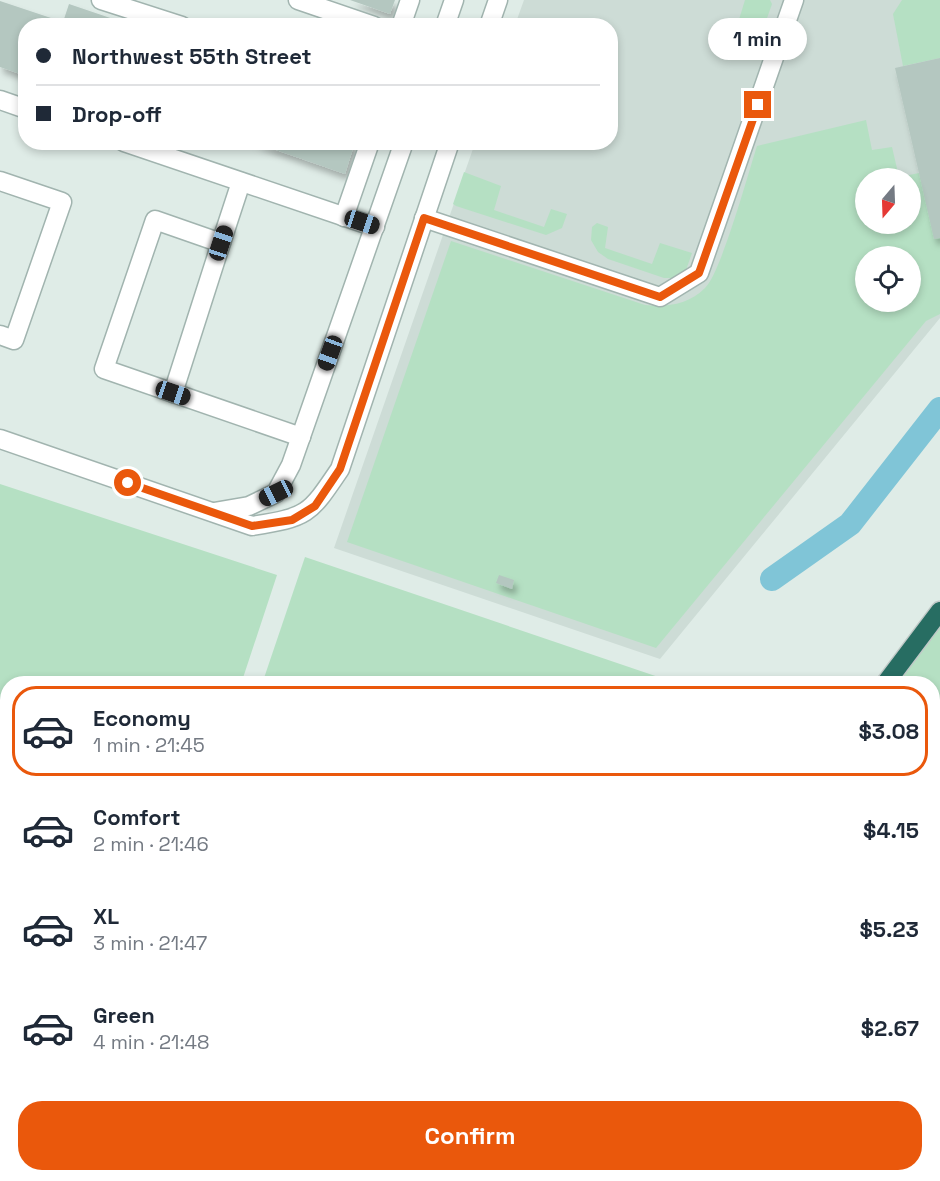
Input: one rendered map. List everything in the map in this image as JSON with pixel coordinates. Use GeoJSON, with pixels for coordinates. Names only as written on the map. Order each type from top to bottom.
{"type":"FeatureCollection","features":[{"type":"Feature","properties":{"kind":"highway"},"geometry":{"type":"LineString","coordinates":[[891,676],[940,611]]}},
{"type":"Feature","properties":{"kind":"street"},"geometry":{"type":"LineString","coordinates":[[101,0],[157,18]]}},
{"type":"Feature","properties":{"kind":"street"},"geometry":{"type":"LineString","coordinates":[[298,0],[351,18]]}},
{"type":"Feature","properties":{"kind":"street"},"geometry":{"type":"LineString","coordinates":[[404,18],[410,0]]}},
{"type":"Feature","properties":{"kind":"street"},"geometry":{"type":"LineString","coordinates":[[448,18],[454,0]]}},
{"type":"Feature","properties":{"kind":"street"},"geometry":{"type":"LineString","coordinates":[[492,18],[498,0]]}},
{"type":"Feature","properties":{"kind":"street"},"geometry":{"type":"LineString","coordinates":[[424,218],[660,297],[699,273],[794,0]]}},
{"type":"Feature","properties":{"kind":"street"},"geometry":{"type":"LineString","coordinates":[[0,100],[18,106]]}},
{"type":"Feature","properties":{"kind":"street"},"geometry":{"type":"LineString","coordinates":[[147,150],[375,227]]}},
{"type":"Feature","properties":{"kind":"street"},"geometry":{"type":"LineString","coordinates":[[344,217],[367,150]]}},
{"type":"Feature","properties":{"kind":"street"},"geometry":{"type":"LineString","coordinates":[[213,512],[249,506],[276,493],[291,465],[401,150]]}},
{"type":"Feature","properties":{"kind":"street"},"geometry":{"type":"LineString","coordinates":[[0,439],[252,526],[292,520],[315,506],[340,469],[447,150]]}},
{"type":"Feature","properties":{"kind":"street"},"geometry":{"type":"LineString","coordinates":[[0,181],[62,202],[14,340],[0,335]]}},
{"type":"Feature","properties":{"kind":"street"},"geometry":{"type":"LineString","coordinates":[[173,393],[241,182]]}},
{"type":"Feature","properties":{"kind":"street"},"geometry":{"type":"LineString","coordinates":[[221,243],[155,220],[104,369],[300,438]]}},
{"type":"Feature","properties":{"kind":"shaded area"},"geometry":{"type":"Polygon","coordinates":[[[524,0],[940,0],[940,318],[660,659],[334,548],[473,150],[618,150],[618,18],[518,18],[524,0]]]}},
{"type":"Feature","properties":{"kind":"green space"},"geometry":{"type":"Polygon","coordinates":[[[745,0],[770,0],[772,4],[761,35],[737,26],[745,0]]]}},
{"type":"Feature","properties":{"kind":"green space"},"geometry":{"type":"Polygon","coordinates":[[[902,0],[940,0],[940,58],[903,66],[893,14],[902,0]]]}},
{"type":"Feature","properties":{"kind":"green space"},"geometry":{"type":"Polygon","coordinates":[[[866,120],[872,150],[892,147],[897,168],[855,168],[855,234],[921,234],[921,179],[940,238],[940,314],[926,321],[656,648],[347,542],[451,241],[645,305],[677,304],[698,294],[711,279],[719,263],[757,146],[866,120]]]}},
{"type":"Feature","properties":{"kind":"green space"},"geometry":{"type":"Polygon","coordinates":[[[464,172],[501,186],[494,210],[544,227],[551,209],[567,214],[562,228],[546,235],[456,206],[453,204],[464,172]]]}},
{"type":"Feature","properties":{"kind":"green space"},"geometry":{"type":"Polygon","coordinates":[[[597,223],[608,227],[605,248],[652,264],[660,243],[692,253],[685,273],[675,278],[664,278],[608,259],[598,252],[591,240],[592,227],[597,223]]]}},
{"type":"Feature","properties":{"kind":"green space"},"geometry":{"type":"Polygon","coordinates":[[[0,484],[277,575],[244,676],[0,676],[0,484]]]}},
{"type":"Feature","properties":{"kind":"green space"},"geometry":{"type":"Polygon","coordinates":[[[305,557],[655,676],[265,676],[305,557]]]}},
{"type":"Feature","properties":{"kind":"green space"},"geometry":{"type":"Polygon","coordinates":[[[940,621],[940,676],[899,676],[940,621]]]}},
{"type":"Feature","properties":{"kind":"building"},"geometry":{"type":"Polygon","coordinates":[[[350,0],[395,0],[390,14],[350,0]]]}},
{"type":"Feature","properties":{"kind":"building"},"geometry":{"type":"Polygon","coordinates":[[[0,1],[51,18],[18,18],[18,73],[0,67],[0,1]]]}},
{"type":"Feature","properties":{"kind":"building"},"geometry":{"type":"Polygon","coordinates":[[[69,4],[110,18],[64,18],[69,4]]]}},
{"type":"Feature","properties":{"kind":"building"},"geometry":{"type":"Polygon","coordinates":[[[940,58],[940,238],[934,239],[921,182],[921,168],[918,168],[895,68],[940,58]]]}},
{"type":"Feature","properties":{"kind":"building"},"geometry":{"type":"Polygon","coordinates":[[[276,150],[352,150],[345,174],[276,150]]]}},
{"type":"Feature","properties":{"kind":"building"},"geometry":{"type":"Polygon","coordinates":[[[499,575],[514,580],[512,589],[496,583],[499,575]]]}},
{"type":"Feature","properties":{"kind":"waterway"},"geometry":{"type":"LineString","coordinates":[[772,579],[850,524],[940,409]]}},
{"type":"Feature","properties":{"kind":"route"},"geometry":{"type":"LineString","coordinates":[[128,483],[252,526],[292,520],[315,506],[340,469],[424,218],[660,297],[699,273],[758,105]]}}]}
